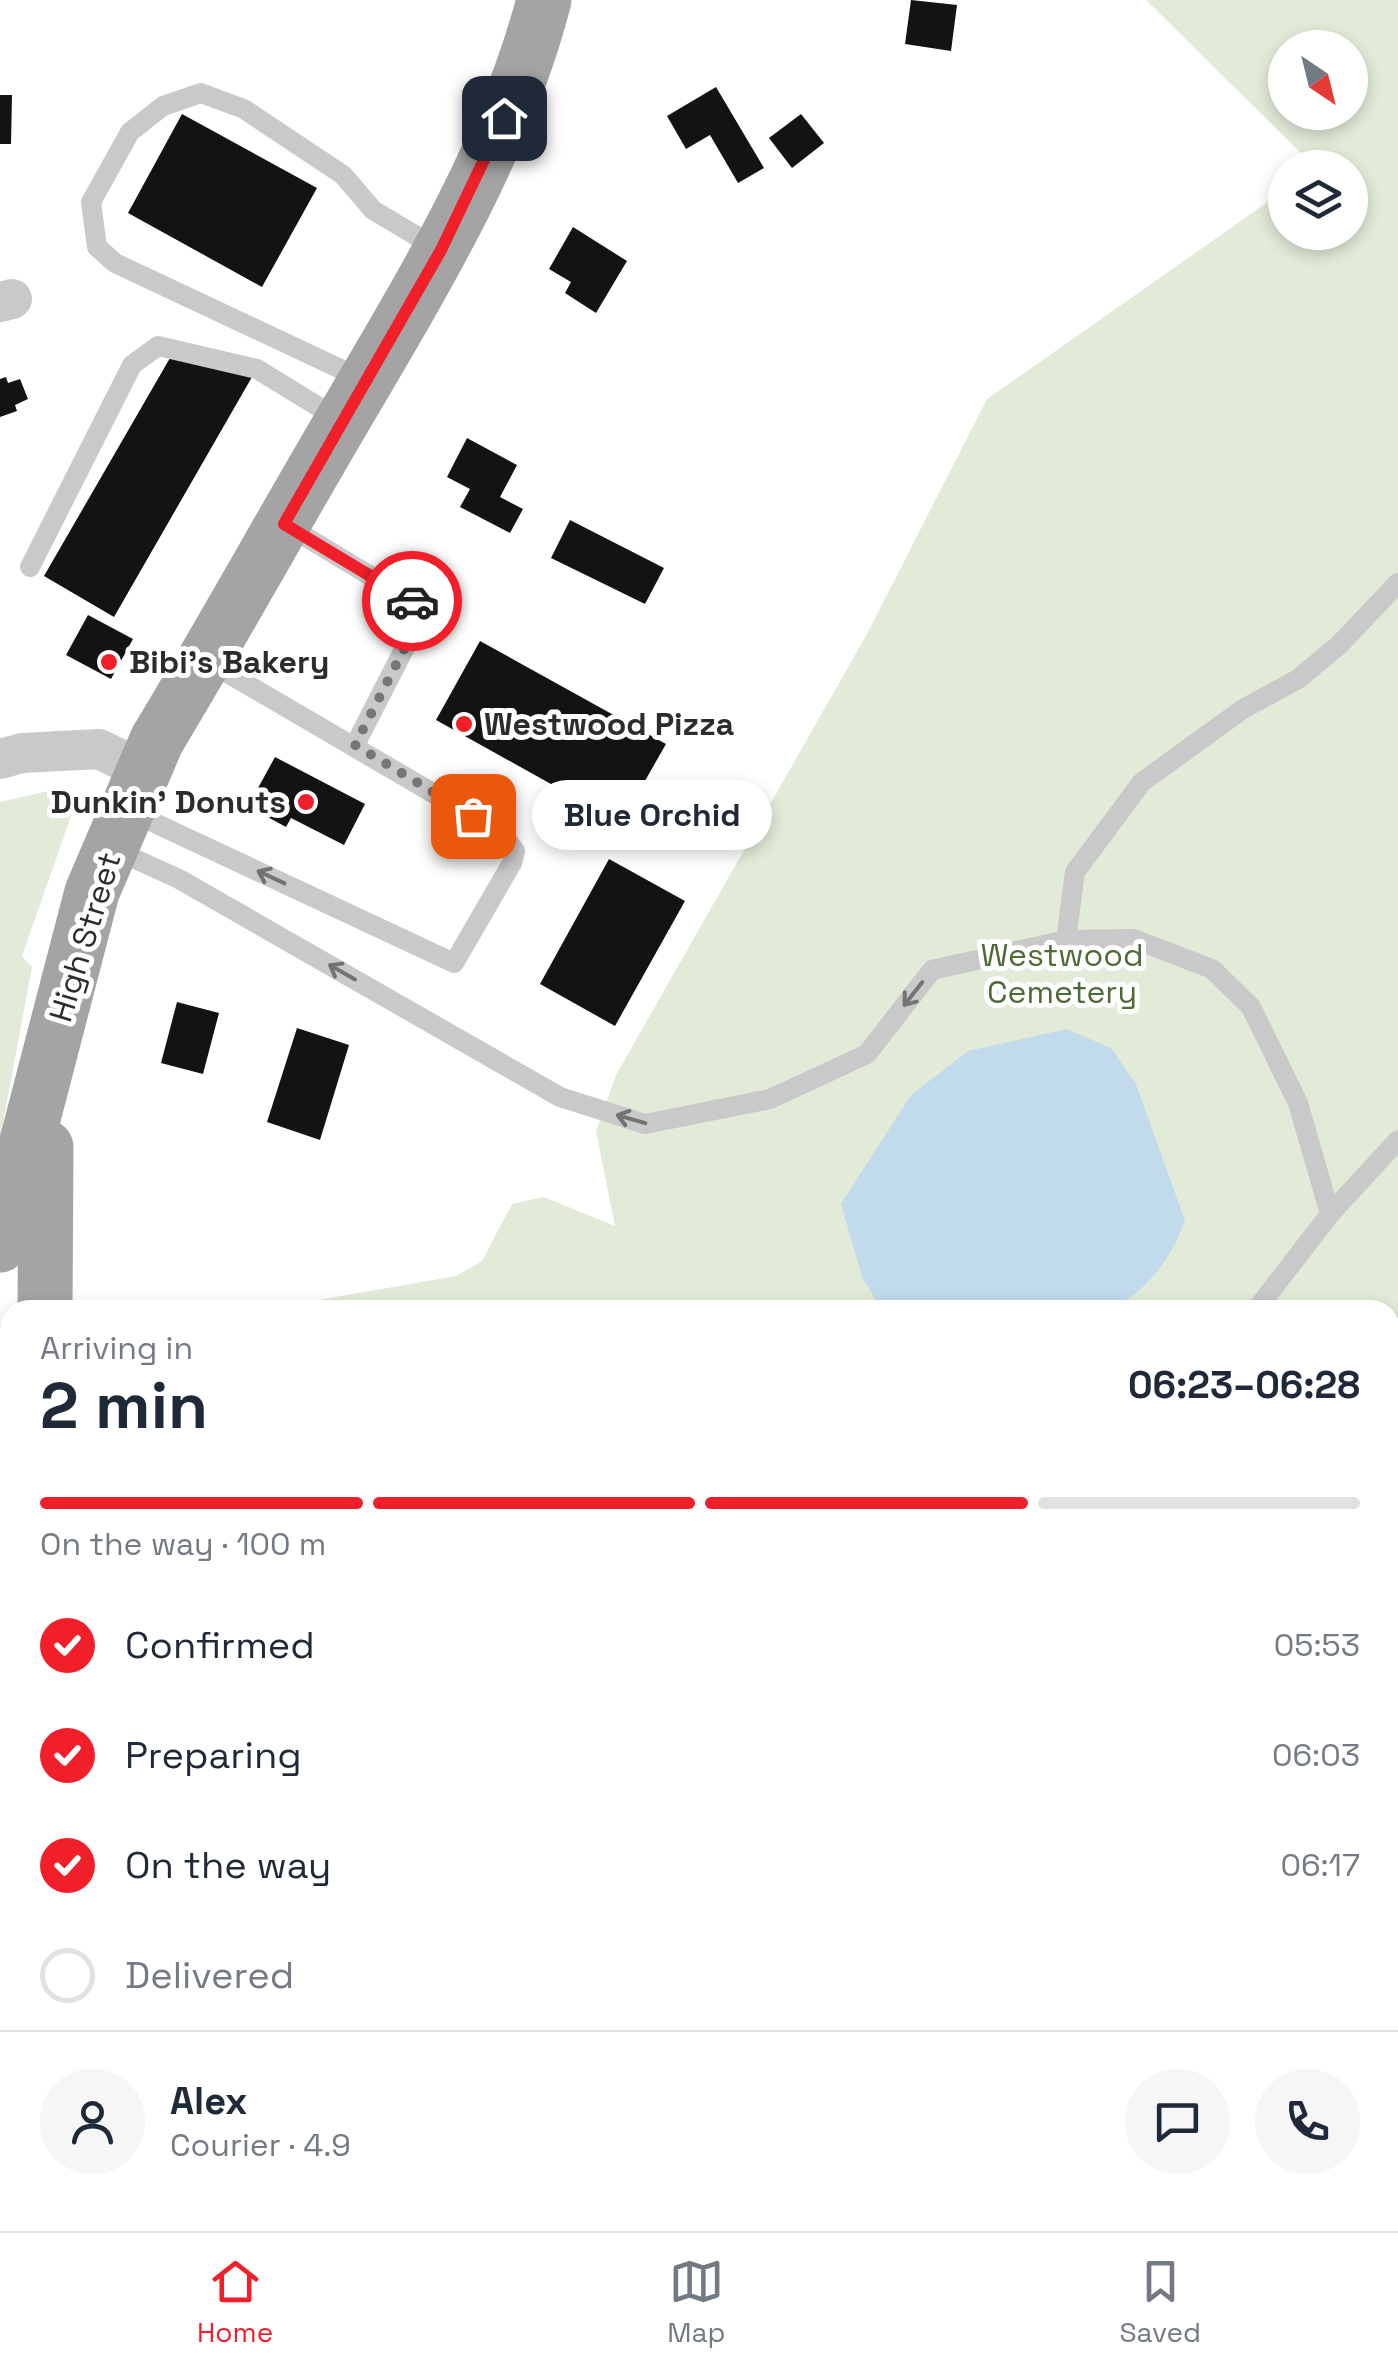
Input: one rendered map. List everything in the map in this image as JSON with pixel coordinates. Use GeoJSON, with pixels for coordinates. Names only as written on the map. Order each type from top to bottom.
{"type":"FeatureCollection","features":[{"type":"Feature","properties":{"kind":"main road","name":"High Street"},"geometry":{"type":"LineString","coordinates":[[0,1245],[46,1079],[72,958],[126,809],[205,660],[441,250],[489,154],[532,46],[544,0]]}},
{"type":"Feature","properties":{"kind":"main road","name":"High Street"},"geometry":{"type":"LineString","coordinates":[[45,1300],[46,1079]]}},
{"type":"Feature","properties":{"kind":"street"},"geometry":{"type":"LineString","coordinates":[[0,758],[99,749],[126,809]]}},
{"type":"Feature","properties":{"kind":"lane"},"geometry":{"type":"LineString","coordinates":[[354,401],[115,263],[97,247],[90,202],[130,132],[163,106],[201,93],[244,109],[343,174],[374,210],[441,250]]}},
{"type":"Feature","properties":{"kind":"lane"},"geometry":{"type":"LineString","coordinates":[[30,567],[132,365],[158,346],[257,369],[354,401]]}},
{"type":"Feature","properties":{"kind":"lane"},"geometry":{"type":"LineString","coordinates":[[284,524],[412,601],[420,618],[355,745]]}},
{"type":"Feature","properties":{"kind":"lane"},"geometry":{"type":"LineString","coordinates":[[1066,940],[1075,872],[1142,782],[1243,709],[1298,679],[1339,645],[1398,583]]}},
{"type":"Feature","properties":{"kind":"lane"},"geometry":{"type":"LineString","coordinates":[[126,809],[454,963],[515,851],[503,834],[205,660]]}},
{"type":"Feature","properties":{"kind":"lane"},"geometry":{"type":"LineString","coordinates":[[126,809],[180,879],[560,1097],[646,1124],[770,1099],[866,1054],[932,970],[1066,940],[1134,939],[1212,969],[1251,1006],[1298,1104],[1330,1214]]}},
{"type":"Feature","properties":{"kind":"lane"},"geometry":{"type":"LineString","coordinates":[[1264,1300],[1330,1214],[1398,1140]]}},
{"type":"Feature","properties":{"kind":"green space","name":"Westwood Cemetery"},"geometry":{"type":"Polygon","coordinates":[[[1146,0],[1398,0],[1398,1300],[318,1300],[456,1276],[482,1261],[512,1204],[544,1197],[615,1226],[596,1131],[616,1075],[867,634],[987,399],[1268,202],[1268,250],[1368,250],[1368,150],[1298,150],[1278,130],[1368,130],[1368,30],[1268,30],[1268,121],[1146,0]]]}},
{"type":"Feature","properties":{"kind":"green space"},"geometry":{"type":"Polygon","coordinates":[[[62,788],[76,802],[22,956],[32,967],[0,1139],[0,802],[62,788]]]}},
{"type":"Feature","properties":{"kind":"water"},"geometry":{"type":"Polygon","coordinates":[[[1067,1029],[1111,1048],[1136,1084],[1185,1221],[1165,1260],[1148,1282],[1126,1300],[876,1300],[862,1277],[841,1204],[911,1095],[968,1051],[1067,1029]]]}},
{"type":"Feature","properties":{"kind":"building"},"geometry":{"type":"Polygon","coordinates":[[[911,0],[957,5],[951,51],[905,44],[911,0]]]}},
{"type":"Feature","properties":{"kind":"building"},"geometry":{"type":"Polygon","coordinates":[[[716,87],[764,168],[738,183],[710,135],[686,149],[667,116],[716,87]]]}},
{"type":"Feature","properties":{"kind":"building"},"geometry":{"type":"Polygon","coordinates":[[[0,95],[12,95],[11,144],[0,144],[0,95]]]}},
{"type":"Feature","properties":{"kind":"building"},"geometry":{"type":"Polygon","coordinates":[[[182,114],[317,188],[262,287],[128,213],[182,114]]]}},
{"type":"Feature","properties":{"kind":"building"},"geometry":{"type":"Polygon","coordinates":[[[801,114],[824,143],[792,168],[769,138],[801,114]]]}},
{"type":"Feature","properties":{"kind":"building"},"geometry":{"type":"Polygon","coordinates":[[[573,227],[627,261],[596,313],[565,293],[571,282],[549,269],[573,227]]]}},
{"type":"Feature","properties":{"kind":"building"},"geometry":{"type":"Polygon","coordinates":[[[170,358],[252,377],[114,617],[44,576],[170,358]]]}},
{"type":"Feature","properties":{"kind":"building"},"geometry":{"type":"Polygon","coordinates":[[[6,377],[8,383],[20,379],[28,399],[15,405],[17,411],[0,417],[0,379],[6,377]]]}},
{"type":"Feature","properties":{"kind":"building"},"geometry":{"type":"Polygon","coordinates":[[[467,438],[517,465],[500,497],[523,509],[510,533],[460,507],[470,489],[447,477],[467,438]]]}},
{"type":"Feature","properties":{"kind":"building"},"geometry":{"type":"Polygon","coordinates":[[[570,520],[664,568],[645,604],[551,558],[570,520]]]}},
{"type":"Feature","properties":{"kind":"building"},"geometry":{"type":"Polygon","coordinates":[[[88,615],[133,639],[111,679],[66,655],[88,615]]]}},
{"type":"Feature","properties":{"kind":"building"},"geometry":{"type":"Polygon","coordinates":[[[480,641],[666,744],[621,823],[436,720],[480,641]]]}},
{"type":"Feature","properties":{"kind":"building"},"geometry":{"type":"Polygon","coordinates":[[[275,757],[365,804],[344,845],[291,818],[286,827],[264,815],[268,808],[252,799],[275,757]]]}},
{"type":"Feature","properties":{"kind":"building"},"geometry":{"type":"Polygon","coordinates":[[[609,859],[685,901],[615,1026],[540,984],[609,859]]]}},
{"type":"Feature","properties":{"kind":"building"},"geometry":{"type":"Polygon","coordinates":[[[177,1002],[219,1013],[203,1074],[161,1063],[177,1002]]]}},
{"type":"Feature","properties":{"kind":"building"},"geometry":{"type":"Polygon","coordinates":[[[297,1028],[349,1045],[320,1140],[267,1122],[297,1028]]]}},
{"type":"Feature","properties":{"kind":"way so far"},"geometry":{"type":"LineString","coordinates":[[412,601],[420,618],[355,745],[473,816]]}},
{"type":"Feature","properties":{"kind":"place","name":"Bibi's Bakery"},"geometry":{"type":"Point","coordinates":[109,662]}},
{"type":"Feature","properties":{"kind":"place","name":"Westwood Pizza"},"geometry":{"type":"Point","coordinates":[464,724]}},
{"type":"Feature","properties":{"kind":"place","name":"Dunkin' Donuts"},"geometry":{"type":"Point","coordinates":[306,802]}},
{"type":"Feature","properties":{"kind":"place","name":"Blue Orchid"},"geometry":{"type":"Point","coordinates":[473,816]}},
{"type":"Feature","properties":{"kind":"route"},"geometry":{"type":"LineString","coordinates":[[412,601],[284,524],[441,250],[504,118]]}}]}
